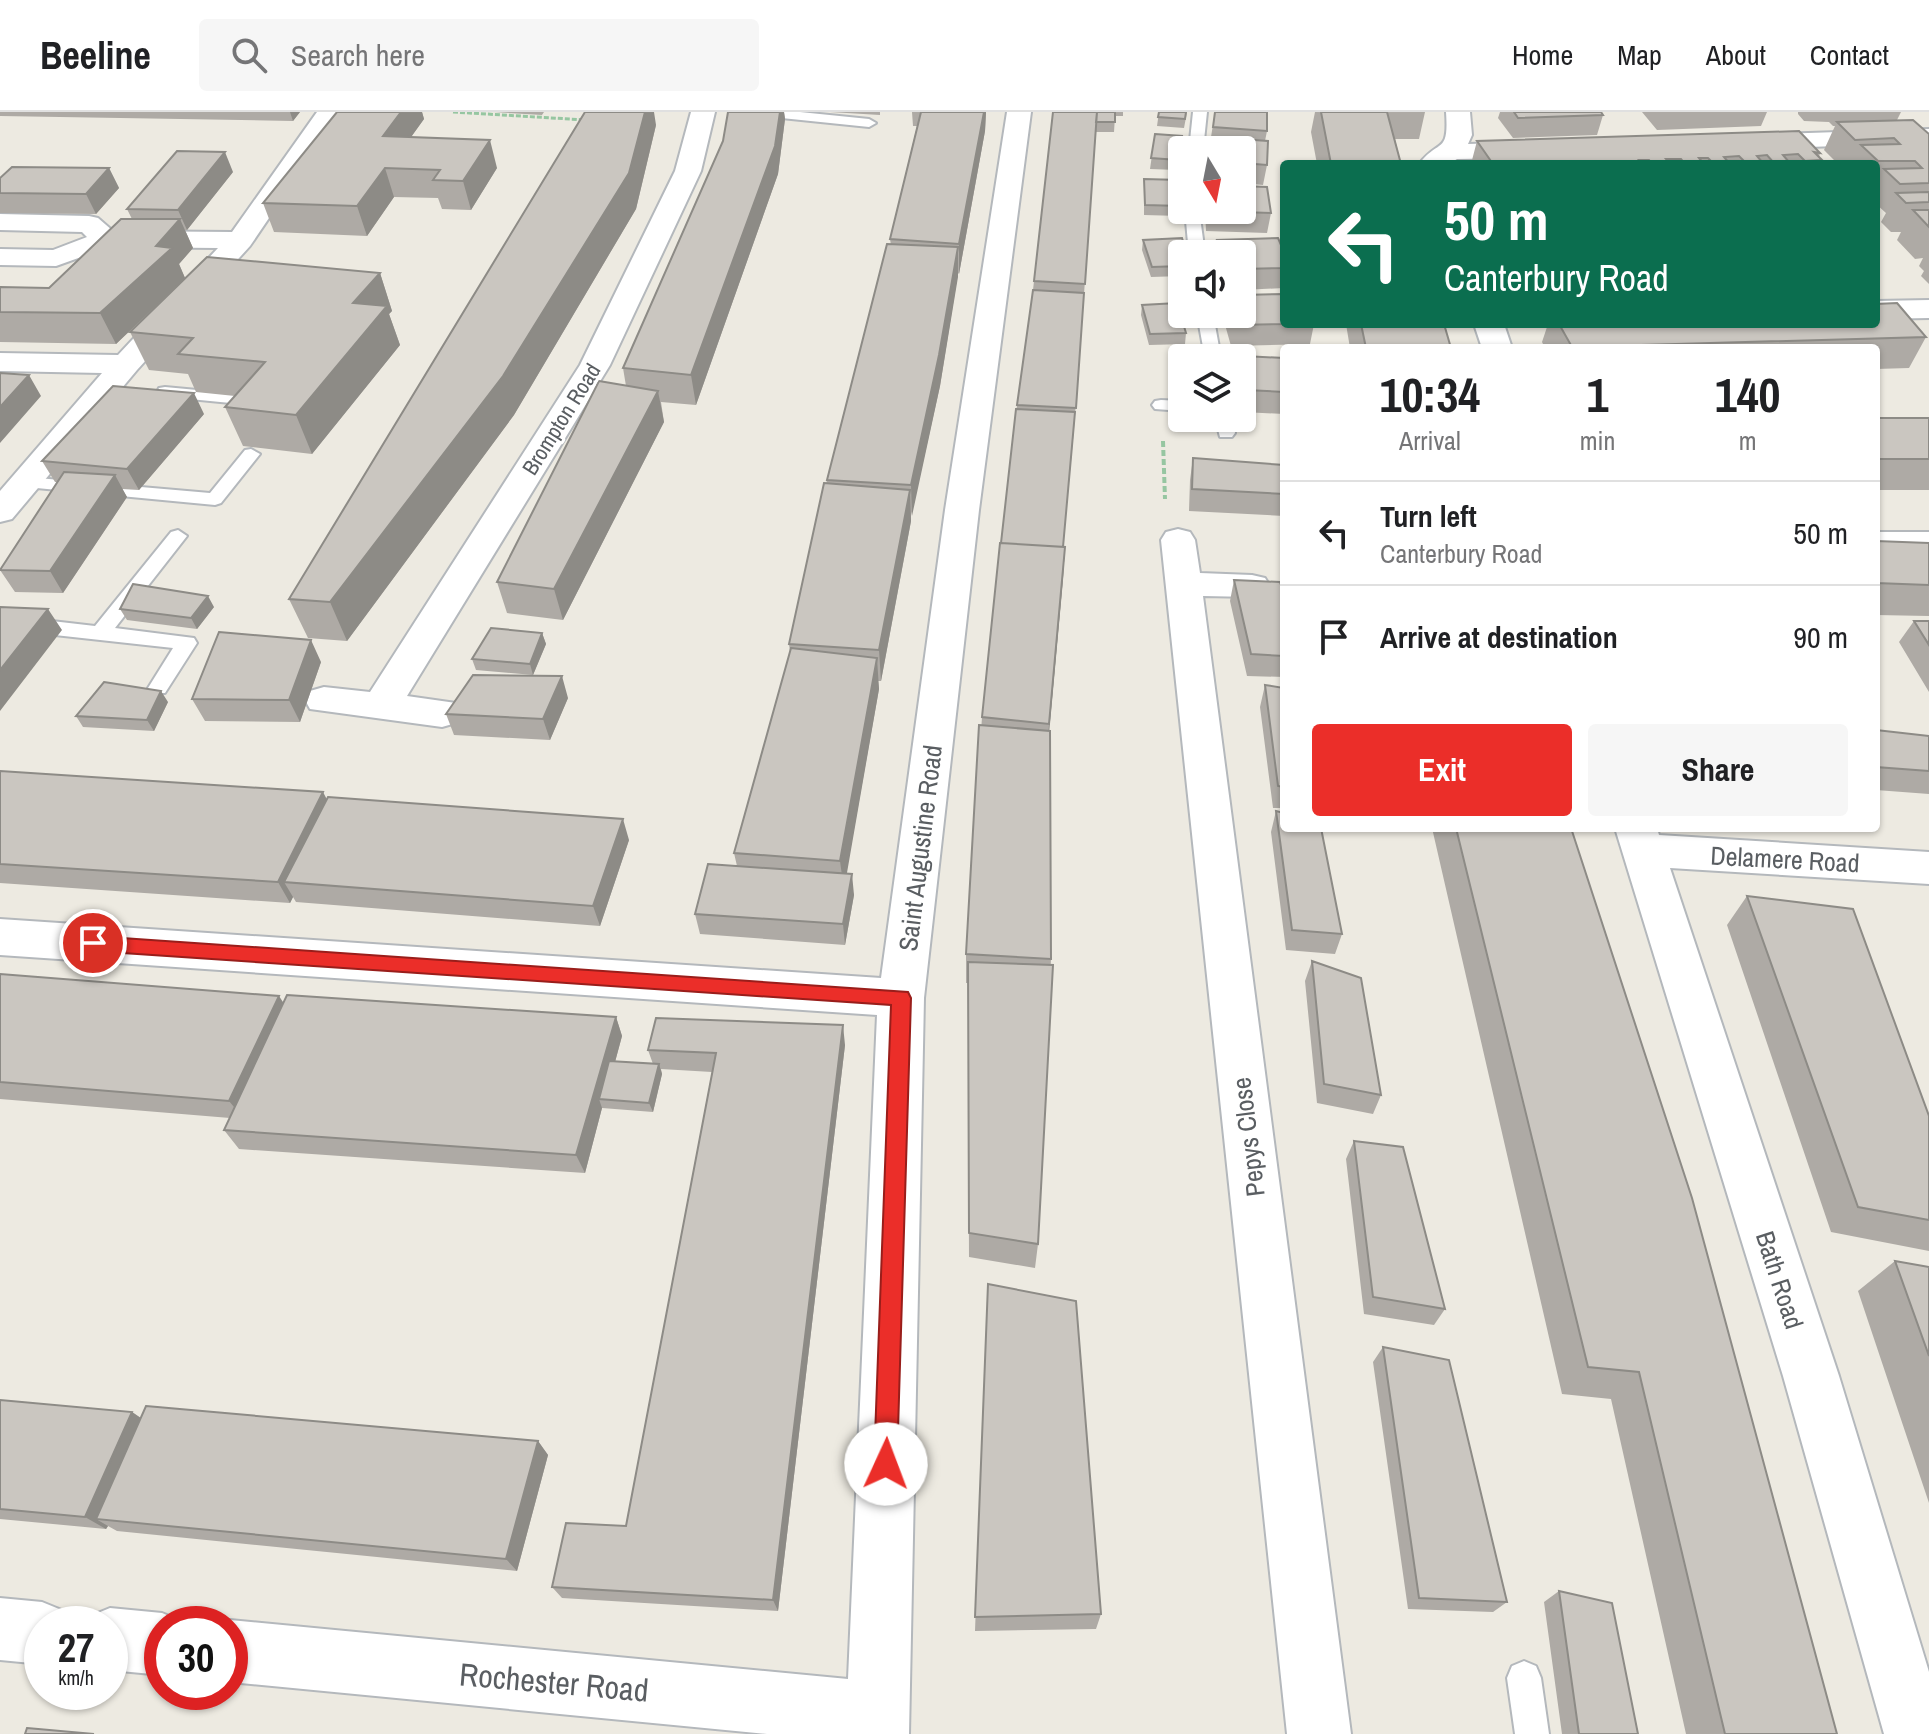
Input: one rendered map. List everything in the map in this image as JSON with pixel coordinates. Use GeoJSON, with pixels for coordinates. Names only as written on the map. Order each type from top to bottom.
{"type":"FeatureCollection","features":[{"type":"Feature","properties":{"kind":"street"},"geometry":{"type":"LineString","coordinates":[[0,512],[240,240],[329,112]]}},
{"type":"Feature","properties":{"kind":"street","name":"Brompton Road"},"geometry":{"type":"LineString","coordinates":[[381,706],[595,365],[688,171],[703,112]]}},
{"type":"Feature","properties":{"kind":"street","name":"Saint Augustine Road"},"geometry":{"type":"LineString","coordinates":[[877,1724],[901,998],[962,510],[1019,112]]}},
{"type":"Feature","properties":{"kind":"street"},"geometry":{"type":"LineString","coordinates":[[1442,158],[1460,135],[1458,112]]}},
{"type":"Feature","properties":{"kind":"street"},"geometry":{"type":"LineString","coordinates":[[1925,112],[1929,116]]}},
{"type":"Feature","properties":{"kind":"street"},"geometry":{"type":"LineString","coordinates":[[1722,143],[1929,136]]}},
{"type":"Feature","properties":{"kind":"street"},"geometry":{"type":"LineString","coordinates":[[1442,158],[1562,149]]}},
{"type":"Feature","properties":{"kind":"street"},"geometry":{"type":"LineString","coordinates":[[0,222],[89,224],[106,239]]}},
{"type":"Feature","properties":{"kind":"street"},"geometry":{"type":"LineString","coordinates":[[0,257],[56,258],[106,239],[240,240]]}},
{"type":"Feature","properties":{"kind":"street"},"geometry":{"type":"LineString","coordinates":[[1880,310],[1929,309]]}},
{"type":"Feature","properties":{"kind":"street"},"geometry":{"type":"LineString","coordinates":[[0,362],[119,379]]}},
{"type":"Feature","properties":{"kind":"street"},"geometry":{"type":"LineString","coordinates":[[1880,543],[1929,543]]}},
{"type":"Feature","properties":{"kind":"street"},"geometry":{"type":"LineString","coordinates":[[1181,562],[1252,586]]}},
{"type":"Feature","properties":{"kind":"street","name":"Pepys Close"},"geometry":{"type":"LineString","coordinates":[[1181,562],[1319,1734]]}},
{"type":"Feature","properties":{"kind":"street"},"geometry":{"type":"LineString","coordinates":[[324,700],[442,713]]}},
{"type":"Feature","properties":{"kind":"street","name":"Delamere Road"},"geometry":{"type":"LineString","coordinates":[[1639,839],[1929,868]]}},
{"type":"Feature","properties":{"kind":"street","name":"Bath Road"},"geometry":{"type":"LineString","coordinates":[[1639,839],[1811,1376],[1916,1734]]}},
{"type":"Feature","properties":{"kind":"street"},"geometry":{"type":"LineString","coordinates":[[0,937],[901,998]]}},
{"type":"Feature","properties":{"kind":"street"},"geometry":{"type":"LineString","coordinates":[[0,1629],[24,1631]]}},
{"type":"Feature","properties":{"kind":"street","name":"Rochester Road"},"geometry":{"type":"LineString","coordinates":[[248,1653],[877,1724]]}},
{"type":"Feature","properties":{"kind":"lane"},"geometry":{"type":"LineString","coordinates":[[761,112],[869,123]]}},
{"type":"Feature","properties":{"kind":"lane"},"geometry":{"type":"LineString","coordinates":[[1197,136],[1200,112]]}},
{"type":"Feature","properties":{"kind":"lane"},"geometry":{"type":"LineString","coordinates":[[154,391],[262,401]]}},
{"type":"Feature","properties":{"kind":"lane"},"geometry":{"type":"LineString","coordinates":[[1161,405],[1168,405]]}},
{"type":"Feature","properties":{"kind":"lane"},"geometry":{"type":"LineString","coordinates":[[26,482],[215,499],[251,454]]}},
{"type":"Feature","properties":{"kind":"lane"},"geometry":{"type":"LineString","coordinates":[[100,633],[178,536]]}},
{"type":"Feature","properties":{"kind":"lane"},"geometry":{"type":"LineString","coordinates":[[0,622],[187,643],[158,688]]}},
{"type":"Feature","properties":{"kind":"lane"},"geometry":{"type":"LineString","coordinates":[[1524,1678],[1532,1734]]}},
{"type":"Feature","properties":{"kind":"path"},"geometry":{"type":"LineString","coordinates":[[453,112],[595,120]]}},
{"type":"Feature","properties":{"kind":"path"},"geometry":{"type":"LineString","coordinates":[[1161,405],[1166,527],[1181,562]]}},
{"type":"Feature","properties":{"kind":"building"},"geometry":{"type":"Polygon","coordinates":[[[337,112],[401,112],[383,136],[490,140],[463,181],[433,180],[440,170],[385,168],[357,206],[263,203],[337,112]]]}},
{"type":"Feature","properties":{"kind":"building"},"geometry":{"type":"Polygon","coordinates":[[[585,112],[645,112],[629,173],[503,376],[330,602],[289,599],[585,112]]]}},
{"type":"Feature","properties":{"kind":"building"},"geometry":{"type":"Polygon","coordinates":[[[728,112],[780,112],[775,146],[691,375],[623,368],[723,141],[728,112]]]}},
{"type":"Feature","properties":{"kind":"building"},"geometry":{"type":"Polygon","coordinates":[[[921,112],[984,112],[959,244],[890,239],[921,112]]]}},
{"type":"Feature","properties":{"kind":"building"},"geometry":{"type":"Polygon","coordinates":[[[1053,112],[1097,112],[1085,284],[1034,281],[1053,112]]]}},
{"type":"Feature","properties":{"kind":"building"},"geometry":{"type":"Polygon","coordinates":[[[1097,112],[1115,112],[1115,122],[1096,122],[1097,112]]]}},
{"type":"Feature","properties":{"kind":"building"},"geometry":{"type":"Polygon","coordinates":[[[1159,112],[1186,112],[1185,119],[1158,117],[1159,112]]]}},
{"type":"Feature","properties":{"kind":"building"},"geometry":{"type":"Polygon","coordinates":[[[1215,112],[1267,112],[1267,131],[1213,127],[1215,112]]]}},
{"type":"Feature","properties":{"kind":"building"},"geometry":{"type":"Polygon","coordinates":[[[1321,112],[1387,112],[1400,160],[1330,160],[1321,112]]]}},
{"type":"Feature","properties":{"kind":"building"},"geometry":{"type":"Polygon","coordinates":[[[1514,112],[1601,112],[1603,115],[1518,118],[1514,112]]]}},
{"type":"Feature","properties":{"kind":"building"},"geometry":{"type":"Polygon","coordinates":[[[1913,120],[1929,134],[1929,183],[1900,184],[1884,169],[1922,168],[1915,161],[1877,160],[1861,145],[1900,144],[1894,138],[1855,140],[1837,122],[1913,120]]]}},
{"type":"Feature","properties":{"kind":"building"},"geometry":{"type":"Polygon","coordinates":[[[1799,131],[1820,153],[1814,152],[1822,160],[1804,160],[1798,154],[1783,155],[1787,160],[1771,160],[1767,155],[1757,156],[1760,160],[1743,160],[1739,156],[1724,157],[1727,160],[1490,160],[1477,141],[1799,131]]]}},
{"type":"Feature","properties":{"kind":"building"},"geometry":{"type":"Polygon","coordinates":[[[1155,134],[1182,136],[1168,136],[1168,159],[1151,158],[1155,134]]]}},
{"type":"Feature","properties":{"kind":"building"},"geometry":{"type":"Polygon","coordinates":[[[1256,140],[1268,141],[1267,165],[1256,164],[1256,140]]]}},
{"type":"Feature","properties":{"kind":"building"},"geometry":{"type":"Polygon","coordinates":[[[177,151],[225,152],[178,210],[127,209],[177,151]]]}},
{"type":"Feature","properties":{"kind":"building"},"geometry":{"type":"Polygon","coordinates":[[[12,167],[109,168],[86,194],[0,193],[0,178],[12,167]]]}},
{"type":"Feature","properties":{"kind":"building"},"geometry":{"type":"Polygon","coordinates":[[[1144,179],[1168,180],[1168,206],[1145,205],[1144,179]]]}},
{"type":"Feature","properties":{"kind":"building"},"geometry":{"type":"Polygon","coordinates":[[[1256,187],[1267,187],[1271,213],[1256,213],[1256,187]]]}},
{"type":"Feature","properties":{"kind":"building"},"geometry":{"type":"Polygon","coordinates":[[[1929,192],[1929,202],[1906,203],[1896,193],[1929,192]]]}},
{"type":"Feature","properties":{"kind":"building"},"geometry":{"type":"Polygon","coordinates":[[[1913,210],[1929,210],[1929,227],[1913,210]]]}},
{"type":"Feature","properties":{"kind":"building"},"geometry":{"type":"Polygon","coordinates":[[[121,219],[180,219],[156,246],[172,248],[100,313],[0,312],[0,287],[49,288],[121,219]]]}},
{"type":"Feature","properties":{"kind":"building"},"geometry":{"type":"Polygon","coordinates":[[[1182,238],[1183,240],[1168,240],[1168,266],[1152,267],[1143,240],[1182,238]]]}},
{"type":"Feature","properties":{"kind":"building"},"geometry":{"type":"Polygon","coordinates":[[[1278,238],[1280,268],[1256,269],[1256,240],[1217,240],[1278,238]]]}},
{"type":"Feature","properties":{"kind":"building"},"geometry":{"type":"Polygon","coordinates":[[[887,244],[958,247],[911,485],[827,480],[887,244]]]}},
{"type":"Feature","properties":{"kind":"building"},"geometry":{"type":"Polygon","coordinates":[[[207,257],[380,273],[353,303],[387,306],[296,415],[225,407],[265,362],[178,354],[193,338],[130,332],[207,257]]]}},
{"type":"Feature","properties":{"kind":"building"},"geometry":{"type":"Polygon","coordinates":[[[1033,290],[1084,293],[1076,408],[1017,405],[1033,290]]]}},
{"type":"Feature","properties":{"kind":"building"},"geometry":{"type":"Polygon","coordinates":[[[1280,294],[1280,324],[1256,325],[1256,295],[1280,294]]]}},
{"type":"Feature","properties":{"kind":"building"},"geometry":{"type":"Polygon","coordinates":[[[1897,303],[1926,337],[1570,344],[1561,328],[1880,328],[1880,304],[1897,303]]]}},
{"type":"Feature","properties":{"kind":"building"},"geometry":{"type":"Polygon","coordinates":[[[1168,304],[1168,328],[1184,328],[1186,333],[1150,334],[1142,305],[1168,304]]]}},
{"type":"Feature","properties":{"kind":"building"},"geometry":{"type":"Polygon","coordinates":[[[1362,328],[1445,328],[1450,344],[1365,344],[1362,328]]]}},
{"type":"Feature","properties":{"kind":"building"},"geometry":{"type":"Polygon","coordinates":[[[1256,357],[1280,358],[1280,392],[1256,391],[1256,357]]]}},
{"type":"Feature","properties":{"kind":"building"},"geometry":{"type":"Polygon","coordinates":[[[0,373],[29,375],[0,407],[0,373]]]}},
{"type":"Feature","properties":{"kind":"building"},"geometry":{"type":"Polygon","coordinates":[[[599,381],[658,391],[554,589],[497,582],[599,381]]]}},
{"type":"Feature","properties":{"kind":"building"},"geometry":{"type":"Polygon","coordinates":[[[113,386],[194,393],[127,469],[42,461],[113,386]]]}},
{"type":"Feature","properties":{"kind":"building"},"geometry":{"type":"Polygon","coordinates":[[[1016,409],[1075,412],[1063,547],[1001,543],[1016,409]]]}},
{"type":"Feature","properties":{"kind":"building"},"geometry":{"type":"Polygon","coordinates":[[[1880,418],[1929,418],[1929,459],[1880,459],[1880,418]]]}},
{"type":"Feature","properties":{"kind":"building"},"geometry":{"type":"Polygon","coordinates":[[[1193,458],[1280,465],[1280,494],[1192,489],[1193,458]]]}},
{"type":"Feature","properties":{"kind":"building"},"geometry":{"type":"Polygon","coordinates":[[[64,472],[115,475],[50,571],[0,570],[64,472]]]}},
{"type":"Feature","properties":{"kind":"building"},"geometry":{"type":"Polygon","coordinates":[[[824,483],[910,490],[879,650],[789,644],[824,483]]]}},
{"type":"Feature","properties":{"kind":"building"},"geometry":{"type":"Polygon","coordinates":[[[1880,541],[1929,543],[1929,585],[1880,583],[1880,541]]]}},
{"type":"Feature","properties":{"kind":"building"},"geometry":{"type":"Polygon","coordinates":[[[1000,543],[1065,547],[1049,724],[982,717],[1000,543]]]}},
{"type":"Feature","properties":{"kind":"building"},"geometry":{"type":"Polygon","coordinates":[[[1234,580],[1280,582],[1280,656],[1251,654],[1234,580]]]}},
{"type":"Feature","properties":{"kind":"building"},"geometry":{"type":"Polygon","coordinates":[[[133,584],[208,596],[191,618],[120,609],[133,584]]]}},
{"type":"Feature","properties":{"kind":"building"},"geometry":{"type":"Polygon","coordinates":[[[0,607],[48,609],[0,670],[0,607]]]}},
{"type":"Feature","properties":{"kind":"building"},"geometry":{"type":"Polygon","coordinates":[[[1914,621],[1929,621],[1929,645],[1914,621]]]}},
{"type":"Feature","properties":{"kind":"building"},"geometry":{"type":"Polygon","coordinates":[[[491,628],[542,633],[530,664],[472,659],[491,628]]]}},
{"type":"Feature","properties":{"kind":"building"},"geometry":{"type":"Polygon","coordinates":[[[219,632],[311,640],[289,700],[192,699],[219,632]]]}},
{"type":"Feature","properties":{"kind":"building"},"geometry":{"type":"Polygon","coordinates":[[[791,648],[877,658],[840,861],[734,853],[791,648]]]}},
{"type":"Feature","properties":{"kind":"building"},"geometry":{"type":"Polygon","coordinates":[[[473,675],[562,676],[543,719],[446,714],[473,675]]]}},
{"type":"Feature","properties":{"kind":"building"},"geometry":{"type":"Polygon","coordinates":[[[104,682],[161,691],[147,720],[76,716],[104,682]]]}},
{"type":"Feature","properties":{"kind":"building"},"geometry":{"type":"Polygon","coordinates":[[[1265,685],[1280,687],[1278,786],[1265,685]]]}},
{"type":"Feature","properties":{"kind":"building"},"geometry":{"type":"Polygon","coordinates":[[[979,725],[1050,731],[1051,959],[966,954],[979,725]]]}},
{"type":"Feature","properties":{"kind":"building"},"geometry":{"type":"Polygon","coordinates":[[[1880,730],[1929,736],[1929,771],[1880,767],[1880,730]]]}},
{"type":"Feature","properties":{"kind":"building"},"geometry":{"type":"Polygon","coordinates":[[[0,771],[323,792],[278,882],[0,864],[0,771]]]}},
{"type":"Feature","properties":{"kind":"building"},"geometry":{"type":"Polygon","coordinates":[[[328,797],[623,819],[593,906],[284,882],[328,797]]]}},
{"type":"Feature","properties":{"kind":"building"},"geometry":{"type":"Polygon","coordinates":[[[1276,811],[1280,812],[1280,832],[1322,832],[1342,934],[1292,930],[1276,811]]]}},
{"type":"Feature","properties":{"kind":"building"},"geometry":{"type":"Polygon","coordinates":[[[1457,832],[1572,832],[1692,1198],[1837,1734],[1725,1734],[1639,1372],[1588,1367],[1457,832]]]}},
{"type":"Feature","properties":{"kind":"building"},"geometry":{"type":"Polygon","coordinates":[[[708,864],[852,874],[843,924],[695,914],[708,864]]]}},
{"type":"Feature","properties":{"kind":"building"},"geometry":{"type":"Polygon","coordinates":[[[1747,896],[1853,909],[1929,1116],[1929,1220],[1858,1207],[1747,896]]]}},
{"type":"Feature","properties":{"kind":"building"},"geometry":{"type":"Polygon","coordinates":[[[1312,961],[1361,978],[1381,1095],[1324,1084],[1312,961]]]}},
{"type":"Feature","properties":{"kind":"building"},"geometry":{"type":"Polygon","coordinates":[[[968,962],[1053,965],[1038,1244],[969,1233],[968,962]]]}},
{"type":"Feature","properties":{"kind":"building"},"geometry":{"type":"Polygon","coordinates":[[[0,974],[279,996],[229,1101],[0,1082],[0,974]]]}},
{"type":"Feature","properties":{"kind":"building"},"geometry":{"type":"Polygon","coordinates":[[[287,995],[616,1017],[576,1155],[224,1130],[287,995]]]}},
{"type":"Feature","properties":{"kind":"building"},"geometry":{"type":"Polygon","coordinates":[[[656,1018],[843,1025],[773,1600],[552,1587],[566,1523],[626,1526],[716,1053],[648,1050],[656,1018]]]}},
{"type":"Feature","properties":{"kind":"building"},"geometry":{"type":"Polygon","coordinates":[[[609,1061],[659,1064],[649,1103],[599,1099],[609,1061]]]}},
{"type":"Feature","properties":{"kind":"building"},"geometry":{"type":"Polygon","coordinates":[[[1354,1141],[1403,1147],[1445,1309],[1373,1297],[1354,1141]]]}},
{"type":"Feature","properties":{"kind":"building"},"geometry":{"type":"Polygon","coordinates":[[[1895,1261],[1929,1267],[1929,1356],[1895,1261]]]}},
{"type":"Feature","properties":{"kind":"building"},"geometry":{"type":"Polygon","coordinates":[[[988,1284],[1076,1301],[1101,1614],[975,1617],[988,1284]]]}},
{"type":"Feature","properties":{"kind":"building"},"geometry":{"type":"Polygon","coordinates":[[[1383,1347],[1449,1360],[1507,1602],[1419,1598],[1383,1347]]]}},
{"type":"Feature","properties":{"kind":"building"},"geometry":{"type":"Polygon","coordinates":[[[0,1400],[132,1412],[85,1517],[0,1509],[0,1400]]]}},
{"type":"Feature","properties":{"kind":"building"},"geometry":{"type":"Polygon","coordinates":[[[146,1406],[538,1441],[506,1559],[96,1519],[146,1406]]]}},
{"type":"Feature","properties":{"kind":"building"},"geometry":{"type":"Polygon","coordinates":[[[1559,1591],[1612,1603],[1638,1734],[1579,1734],[1559,1591]]]}},
{"type":"Feature","properties":{"kind":"building"},"geometry":{"type":"Polygon","coordinates":[[[27,1728],[94,1734],[25,1734],[27,1728]]]}},
{"type":"Feature","properties":{"kind":"route"},"geometry":{"type":"LineString","coordinates":[[93,943],[901,998],[886,1464]]}}]}
